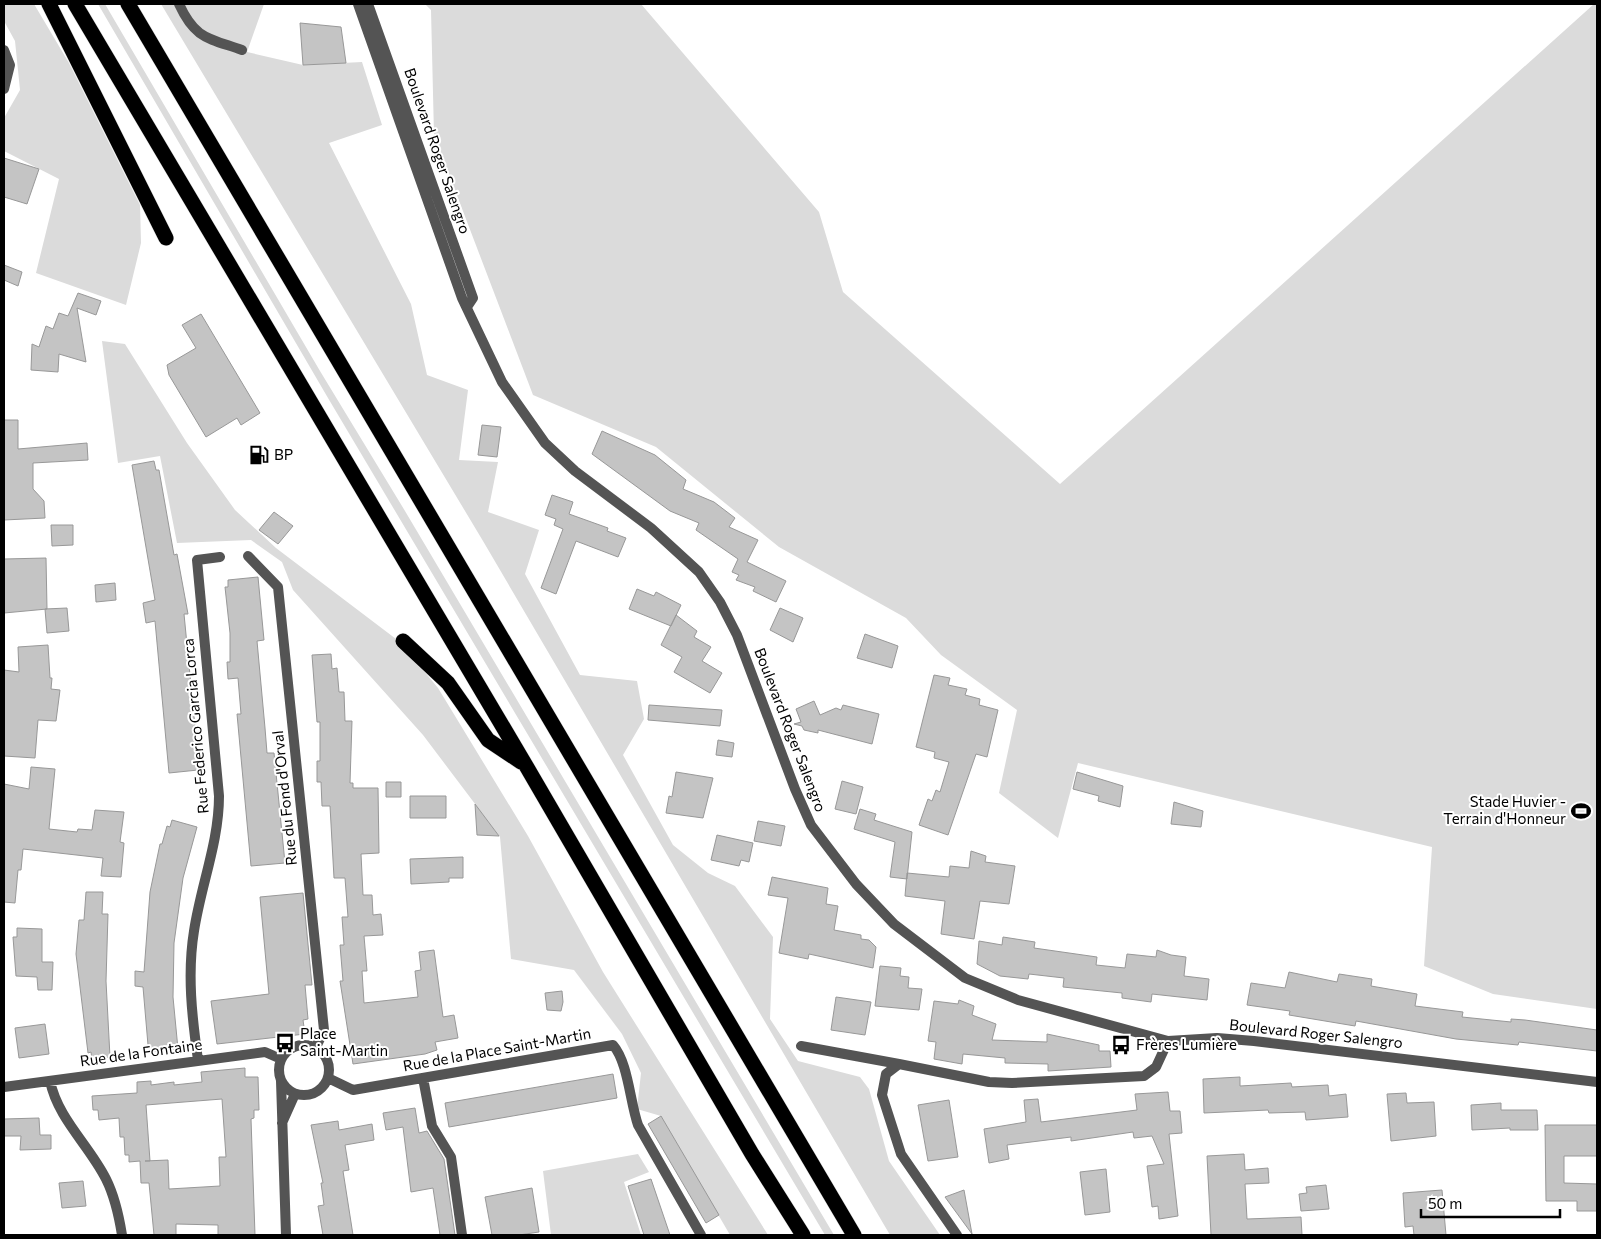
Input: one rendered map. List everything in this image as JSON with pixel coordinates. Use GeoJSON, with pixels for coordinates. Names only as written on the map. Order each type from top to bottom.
{"type":"FeatureCollection","features":[{"type":"Feature","properties":{"kind":"highway"},"geometry":{"type":"LineString","coordinates":[[49,4],[166,238]]}},
{"type":"Feature","properties":{"kind":"highway"},"geometry":{"type":"LineString","coordinates":[[74,4],[525,764],[752,1154],[803,1235]]}},
{"type":"Feature","properties":{"kind":"highway"},"geometry":{"type":"LineString","coordinates":[[128,4],[854,1235]]}},
{"type":"Feature","properties":{"kind":"highway"},"geometry":{"type":"LineString","coordinates":[[403,641],[448,683],[488,740],[525,764]]}},
{"type":"Feature","properties":{"kind":"street"},"geometry":{"type":"LineString","coordinates":[[179,4],[188,24],[202,36],[242,50]]}},
{"type":"Feature","properties":{"kind":"street","name":"Boulevard Roger Salengro"},"geometry":{"type":"LineString","coordinates":[[358,4],[467,307],[502,382],[545,443],[575,470],[651,528],[699,572],[720,602],[737,635],[795,789],[811,824],[856,884],[894,924],[965,978],[1018,1000],[1168,1040],[1217,1038],[1254,1040],[1597,1082]]}},
{"type":"Feature","properties":{"kind":"street","name":"Boulevard Roger Salengro"},"geometry":{"type":"LineString","coordinates":[[368,4],[473,298],[467,307]]}},
{"type":"Feature","properties":{"kind":"street"},"geometry":{"type":"LineString","coordinates":[[4,50],[10,65],[4,89]]}},
{"type":"Feature","properties":{"kind":"street","name":"Rue du Fond d'Orval"},"geometry":{"type":"LineString","coordinates":[[248,556],[278,587],[324,1030],[316,1047]]}},
{"type":"Feature","properties":{"kind":"street","name":"Rue Federico Garcia Lorca"},"geometry":{"type":"LineString","coordinates":[[198,1060],[192,1010],[193,932],[217,832],[220,796],[196,560],[220,557]]}},
{"type":"Feature","properties":{"kind":"street"},"geometry":{"type":"LineString","coordinates":[[801,1046],[989,1082],[1012,1083],[1144,1076],[1156,1067],[1168,1040]]}},
{"type":"Feature","properties":{"kind":"street"},"geometry":{"type":"LineString","coordinates":[[281,1081],[295,1094],[303,1096],[321,1090],[328,1078],[328,1062],[323,1052],[316,1047],[298,1045],[287,1051],[281,1059],[278,1070],[281,1081],[286,1235]]}},
{"type":"Feature","properties":{"kind":"street","name":"Rue de la Place Saint-Martin"},"geometry":{"type":"LineString","coordinates":[[328,1078],[353,1090],[613,1045],[620,1053],[631,1106],[638,1125],[701,1235]]}},
{"type":"Feature","properties":{"kind":"street","name":"Rue de la Fontaine"},"geometry":{"type":"LineString","coordinates":[[4,1087],[264,1052],[281,1059]]}},
{"type":"Feature","properties":{"kind":"street"},"geometry":{"type":"LineString","coordinates":[[899,1064],[886,1074],[882,1095],[901,1154],[957,1235]]}},
{"type":"Feature","properties":{"kind":"street"},"geometry":{"type":"LineString","coordinates":[[423,1078],[432,1126],[451,1157],[462,1235]]}},
{"type":"Feature","properties":{"kind":"street"},"geometry":{"type":"LineString","coordinates":[[50,1081],[57,1106],[106,1178],[116,1203],[122,1235]]}},
{"type":"Feature","properties":{"kind":"street"},"geometry":{"type":"LineString","coordinates":[[281,1126],[295,1094]]}},
{"type":"Feature","properties":{"kind":"shaded area"},"geometry":{"type":"Polygon","coordinates":[[[4,4],[34,4],[69,63],[140,205],[141,243],[126,305],[36,273],[59,179],[4,151],[4,118],[20,90],[15,41],[4,21],[4,4]]]}},
{"type":"Feature","properties":{"kind":"shaded area"},"geometry":{"type":"Polygon","coordinates":[[[98,4],[105,4],[320,371],[834,1235],[825,1235],[328,398],[98,4]]]}},
{"type":"Feature","properties":{"kind":"shaded area"},"geometry":{"type":"Polygon","coordinates":[[[161,4],[264,4],[247,52],[303,65],[362,62],[382,125],[329,143],[411,304],[427,375],[468,390],[459,460],[498,462],[488,512],[539,530],[525,574],[580,675],[637,681],[644,719],[623,755],[673,845],[708,873],[735,886],[773,937],[770,1019],[798,1061],[860,1077],[869,1089],[889,1161],[940,1235],[890,1235],[483,541],[161,4]]]}},
{"type":"Feature","properties":{"kind":"shaded area"},"geometry":{"type":"Polygon","coordinates":[[[425,4],[641,4],[819,212],[843,292],[1060,484],[1594,4],[1597,4],[1597,1009],[1493,994],[1424,966],[1432,847],[1078,763],[1058,838],[999,793],[1017,710],[941,655],[906,618],[779,547],[656,447],[533,395],[434,135],[431,10],[425,4]]]}},
{"type":"Feature","properties":{"kind":"shaded area"},"geometry":{"type":"Polygon","coordinates":[[[102,341],[125,344],[187,443],[235,510],[276,548],[400,642],[438,688],[528,836],[603,972],[768,1235],[730,1235],[661,1116],[637,1109],[641,1073],[622,1034],[574,970],[511,959],[500,837],[423,735],[293,590],[282,562],[251,540],[177,543],[160,456],[118,463],[102,341]]]}},
{"type":"Feature","properties":{"kind":"shaded area"},"geometry":{"type":"Polygon","coordinates":[[[638,1154],[649,1172],[624,1182],[641,1235],[551,1235],[543,1171],[638,1154]]]}},
{"type":"Feature","properties":{"kind":"building"},"geometry":{"type":"Polygon","coordinates":[[[300,23],[341,27],[346,63],[303,65],[300,23]]]}},
{"type":"Feature","properties":{"kind":"building"},"geometry":{"type":"Polygon","coordinates":[[[4,158],[39,169],[27,204],[4,197],[4,158]]]}},
{"type":"Feature","properties":{"kind":"building"},"geometry":{"type":"Polygon","coordinates":[[[4,265],[22,272],[18,286],[4,280],[4,265]]]}},
{"type":"Feature","properties":{"kind":"building"},"geometry":{"type":"Polygon","coordinates":[[[78,293],[101,301],[96,315],[77,308],[86,362],[59,354],[58,372],[31,370],[32,344],[39,347],[46,326],[53,329],[59,313],[68,316],[78,293]]]}},
{"type":"Feature","properties":{"kind":"building"},"geometry":{"type":"Polygon","coordinates":[[[201,314],[260,413],[241,425],[237,418],[206,437],[169,375],[167,365],[196,348],[182,325],[201,314]]]}},
{"type":"Feature","properties":{"kind":"building"},"geometry":{"type":"Polygon","coordinates":[[[4,420],[18,420],[18,449],[87,443],[88,460],[33,463],[33,489],[44,501],[45,518],[4,520],[4,420]]]}},
{"type":"Feature","properties":{"kind":"building"},"geometry":{"type":"Polygon","coordinates":[[[482,425],[501,427],[497,457],[478,455],[482,425]]]}},
{"type":"Feature","properties":{"kind":"building"},"geometry":{"type":"Polygon","coordinates":[[[602,431],[655,455],[686,480],[683,489],[714,502],[735,518],[729,527],[758,540],[747,562],[786,581],[776,602],[753,591],[755,587],[736,580],[739,575],[732,572],[738,559],[696,530],[699,523],[670,511],[592,454],[602,431]]]}},
{"type":"Feature","properties":{"kind":"building"},"geometry":{"type":"Polygon","coordinates":[[[154,461],[156,470],[159,470],[174,555],[177,554],[188,614],[184,614],[198,757],[198,770],[169,773],[155,621],[146,623],[143,603],[155,600],[132,465],[154,461]]]}},
{"type":"Feature","properties":{"kind":"building"},"geometry":{"type":"Polygon","coordinates":[[[552,495],[573,502],[569,514],[608,528],[607,531],[626,538],[618,557],[576,541],[556,594],[541,588],[563,529],[554,525],[556,519],[545,515],[552,495]]]}},
{"type":"Feature","properties":{"kind":"building"},"geometry":{"type":"Polygon","coordinates":[[[274,512],[293,526],[278,544],[259,530],[274,512]]]}},
{"type":"Feature","properties":{"kind":"building"},"geometry":{"type":"Polygon","coordinates":[[[51,525],[73,525],[73,545],[52,546],[51,525]]]}},
{"type":"Feature","properties":{"kind":"building"},"geometry":{"type":"Polygon","coordinates":[[[46,558],[47,609],[4,613],[4,559],[46,558]]]}},
{"type":"Feature","properties":{"kind":"building"},"geometry":{"type":"Polygon","coordinates":[[[258,577],[264,640],[257,641],[267,753],[274,753],[285,863],[251,866],[237,714],[241,714],[238,678],[228,679],[227,662],[230,662],[230,633],[225,587],[228,587],[228,580],[258,577]]]}},
{"type":"Feature","properties":{"kind":"building"},"geometry":{"type":"Polygon","coordinates":[[[115,583],[116,600],[96,602],[95,585],[115,583]]]}},
{"type":"Feature","properties":{"kind":"building"},"geometry":{"type":"Polygon","coordinates":[[[637,589],[654,596],[656,592],[681,605],[671,626],[629,609],[637,589]]]}},
{"type":"Feature","properties":{"kind":"building"},"geometry":{"type":"Polygon","coordinates":[[[67,608],[69,631],[47,633],[45,609],[67,608]]]}},
{"type":"Feature","properties":{"kind":"building"},"geometry":{"type":"Polygon","coordinates":[[[780,608],[803,618],[793,642],[770,630],[780,608]]]}},
{"type":"Feature","properties":{"kind":"building"},"geometry":{"type":"Polygon","coordinates":[[[676,615],[697,631],[694,637],[711,647],[702,661],[722,673],[710,693],[674,672],[682,657],[661,645],[676,615]]]}},
{"type":"Feature","properties":{"kind":"building"},"geometry":{"type":"Polygon","coordinates":[[[865,634],[898,646],[892,668],[857,658],[865,634]]]}},
{"type":"Feature","properties":{"kind":"building"},"geometry":{"type":"Polygon","coordinates":[[[48,645],[50,678],[52,678],[51,689],[60,690],[56,721],[38,720],[35,758],[4,756],[4,670],[19,672],[18,647],[48,645]]]}},
{"type":"Feature","properties":{"kind":"building"},"geometry":{"type":"Polygon","coordinates":[[[331,654],[332,669],[337,668],[339,692],[344,692],[345,721],[352,721],[350,783],[353,783],[353,788],[378,788],[379,853],[361,854],[363,895],[372,895],[373,915],[381,914],[383,935],[364,936],[367,971],[362,971],[364,1003],[418,997],[415,971],[421,970],[419,952],[434,950],[443,1017],[454,1015],[458,1038],[435,1042],[437,1050],[425,1054],[353,1064],[340,981],[343,981],[340,945],[344,945],[342,917],[348,917],[345,878],[334,878],[330,806],[322,806],[321,782],[317,782],[317,761],[320,761],[320,722],[317,722],[312,655],[331,654]]]}},
{"type":"Feature","properties":{"kind":"building"},"geometry":{"type":"Polygon","coordinates":[[[934,675],[950,678],[948,685],[967,689],[965,695],[980,699],[979,705],[998,710],[987,757],[976,754],[948,835],[919,825],[928,799],[932,801],[936,790],[940,792],[949,762],[934,758],[935,752],[916,747],[934,675]]]}},
{"type":"Feature","properties":{"kind":"building"},"geometry":{"type":"Polygon","coordinates":[[[814,701],[820,715],[836,708],[841,710],[843,705],[879,714],[872,744],[818,730],[818,733],[804,730],[802,726],[794,724],[801,722],[796,709],[814,701]]]}},
{"type":"Feature","properties":{"kind":"building"},"geometry":{"type":"Polygon","coordinates":[[[649,705],[722,710],[720,726],[648,720],[649,705]]]}},
{"type":"Feature","properties":{"kind":"building"},"geometry":{"type":"Polygon","coordinates":[[[718,740],[734,743],[732,757],[716,755],[718,740]]]}},
{"type":"Feature","properties":{"kind":"building"},"geometry":{"type":"Polygon","coordinates":[[[31,767],[55,769],[49,829],[77,832],[78,829],[92,830],[95,810],[124,812],[120,842],[124,843],[121,877],[101,876],[103,858],[23,849],[21,870],[18,870],[15,903],[4,902],[4,784],[29,789],[31,767]]]}},
{"type":"Feature","properties":{"kind":"building"},"geometry":{"type":"Polygon","coordinates":[[[676,772],[713,778],[703,818],[666,813],[669,796],[672,797],[676,772]]]}},
{"type":"Feature","properties":{"kind":"building"},"geometry":{"type":"Polygon","coordinates":[[[1077,772],[1123,786],[1120,807],[1098,801],[1099,796],[1073,789],[1077,772]]]}},
{"type":"Feature","properties":{"kind":"building"},"geometry":{"type":"Polygon","coordinates":[[[842,781],[863,787],[856,814],[835,809],[842,781]]]}},
{"type":"Feature","properties":{"kind":"building"},"geometry":{"type":"Polygon","coordinates":[[[386,782],[401,782],[401,797],[386,797],[386,782]]]}},
{"type":"Feature","properties":{"kind":"building"},"geometry":{"type":"Polygon","coordinates":[[[410,796],[446,796],[446,818],[410,818],[410,796]]]}},
{"type":"Feature","properties":{"kind":"building"},"geometry":{"type":"Polygon","coordinates":[[[1174,802],[1203,811],[1201,827],[1171,824],[1174,802]]]}},
{"type":"Feature","properties":{"kind":"building"},"geometry":{"type":"Polygon","coordinates":[[[475,804],[499,836],[477,835],[475,804]]]}},
{"type":"Feature","properties":{"kind":"building"},"geometry":{"type":"Polygon","coordinates":[[[860,809],[876,814],[874,820],[912,832],[907,879],[890,877],[895,842],[854,829],[860,809]]]}},
{"type":"Feature","properties":{"kind":"building"},"geometry":{"type":"Polygon","coordinates":[[[172,820],[197,827],[183,878],[174,943],[173,997],[178,1049],[152,1052],[151,1045],[148,1045],[143,987],[135,986],[135,971],[144,972],[150,892],[160,844],[162,844],[167,826],[170,827],[172,820]]]}},
{"type":"Feature","properties":{"kind":"building"},"geometry":{"type":"Polygon","coordinates":[[[758,821],[785,826],[781,846],[754,841],[758,821]]]}},
{"type":"Feature","properties":{"kind":"building"},"geometry":{"type":"Polygon","coordinates":[[[717,835],[753,843],[749,862],[741,860],[739,866],[711,860],[717,835]]]}},
{"type":"Feature","properties":{"kind":"building"},"geometry":{"type":"Polygon","coordinates":[[[971,851],[986,856],[985,862],[1015,866],[1009,904],[980,901],[974,939],[941,934],[945,901],[905,896],[907,873],[949,877],[950,866],[969,868],[971,851]]]}},
{"type":"Feature","properties":{"kind":"building"},"geometry":{"type":"Polygon","coordinates":[[[463,857],[463,878],[449,878],[449,882],[411,884],[410,859],[463,857]]]}},
{"type":"Feature","properties":{"kind":"building"},"geometry":{"type":"Polygon","coordinates":[[[772,877],[828,888],[826,904],[838,906],[834,930],[861,935],[861,939],[869,940],[876,947],[873,968],[809,954],[808,959],[779,953],[788,898],[768,895],[772,877]]]}},
{"type":"Feature","properties":{"kind":"building"},"geometry":{"type":"Polygon","coordinates":[[[86,892],[103,892],[102,914],[108,914],[106,981],[110,1057],[92,1059],[91,1052],[88,1053],[76,954],[79,920],[84,920],[86,892]]]}},
{"type":"Feature","properties":{"kind":"building"},"geometry":{"type":"Polygon","coordinates":[[[303,893],[312,985],[305,985],[308,1019],[303,1020],[305,1034],[217,1044],[211,1001],[269,994],[260,897],[303,893]]]}},
{"type":"Feature","properties":{"kind":"building"},"geometry":{"type":"Polygon","coordinates":[[[17,928],[42,929],[42,962],[53,962],[52,990],[38,990],[37,977],[16,976],[13,937],[17,937],[17,928]]]}},
{"type":"Feature","properties":{"kind":"building"},"geometry":{"type":"Polygon","coordinates":[[[1003,937],[1035,942],[1034,948],[1097,957],[1096,965],[1125,968],[1127,954],[1156,957],[1157,950],[1171,955],[1186,957],[1184,976],[1209,979],[1207,1000],[1152,994],[1151,1002],[1122,998],[1122,993],[1063,987],[1064,978],[1029,974],[1028,979],[1000,976],[977,964],[979,941],[1002,945],[1003,937]]]}},
{"type":"Feature","properties":{"kind":"building"},"geometry":{"type":"Polygon","coordinates":[[[880,966],[901,968],[900,976],[909,977],[908,988],[922,989],[919,1010],[875,1006],[880,966]]]}},
{"type":"Feature","properties":{"kind":"building"},"geometry":{"type":"Polygon","coordinates":[[[1289,972],[1337,982],[1339,974],[1372,979],[1371,986],[1417,994],[1415,1006],[1463,1012],[1462,1017],[1511,1022],[1511,1019],[1525,1020],[1597,1030],[1597,1051],[1519,1042],[1518,1045],[1456,1039],[1356,1021],[1355,1026],[1289,1015],[1290,1011],[1247,1005],[1251,983],[1285,988],[1289,972]]]}},
{"type":"Feature","properties":{"kind":"building"},"geometry":{"type":"Polygon","coordinates":[[[562,991],[563,1002],[561,1011],[547,1010],[545,993],[562,991]]]}},
{"type":"Feature","properties":{"kind":"building"},"geometry":{"type":"Polygon","coordinates":[[[836,997],[871,1002],[865,1035],[831,1030],[836,997]]]}},
{"type":"Feature","properties":{"kind":"building"},"geometry":{"type":"Polygon","coordinates":[[[959,1000],[974,1006],[972,1015],[996,1024],[992,1040],[1047,1042],[1047,1034],[1099,1045],[1099,1051],[1110,1051],[1111,1067],[1048,1071],[1048,1064],[1005,1063],[1005,1058],[963,1054],[962,1064],[934,1059],[936,1042],[928,1041],[934,1001],[958,1004],[959,1000]]]}},
{"type":"Feature","properties":{"kind":"building"},"geometry":{"type":"Polygon","coordinates":[[[45,1024],[49,1054],[19,1058],[15,1028],[45,1024]]]}},
{"type":"Feature","properties":{"kind":"building"},"geometry":{"type":"Polygon","coordinates":[[[245,1068],[245,1077],[258,1077],[259,1110],[254,1110],[254,1118],[251,1119],[255,1235],[218,1235],[218,1225],[176,1224],[176,1235],[154,1235],[149,1183],[141,1183],[140,1161],[129,1162],[129,1155],[125,1155],[124,1137],[120,1137],[119,1118],[99,1120],[98,1110],[93,1110],[92,1096],[137,1093],[137,1082],[151,1081],[151,1085],[174,1082],[174,1085],[202,1082],[201,1072],[245,1068]],[[222,1099],[146,1105],[150,1161],[168,1160],[169,1189],[220,1186],[219,1157],[226,1157],[222,1099]]]}},
{"type":"Feature","properties":{"kind":"building"},"geometry":{"type":"Polygon","coordinates":[[[613,1074],[617,1098],[449,1127],[445,1103],[613,1074]]]}},
{"type":"Feature","properties":{"kind":"building"},"geometry":{"type":"Polygon","coordinates":[[[1240,1077],[1240,1086],[1291,1083],[1292,1087],[1328,1085],[1329,1096],[1346,1094],[1348,1117],[1306,1120],[1305,1112],[1269,1113],[1268,1110],[1204,1113],[1203,1079],[1240,1077]]]}},
{"type":"Feature","properties":{"kind":"building"},"geometry":{"type":"Polygon","coordinates":[[[1168,1092],[1170,1111],[1180,1111],[1182,1133],[1169,1134],[1178,1216],[1159,1219],[1158,1206],[1152,1207],[1147,1166],[1164,1164],[1152,1136],[1134,1138],[1133,1132],[1071,1141],[1071,1137],[1007,1145],[1009,1159],[989,1163],[984,1129],[1026,1122],[1024,1100],[1038,1099],[1041,1122],[1137,1110],[1135,1094],[1168,1092]]]}},
{"type":"Feature","properties":{"kind":"building"},"geometry":{"type":"Polygon","coordinates":[[[1406,1093],[1407,1103],[1434,1102],[1436,1136],[1391,1141],[1387,1094],[1406,1093]]]}},
{"type":"Feature","properties":{"kind":"building"},"geometry":{"type":"Polygon","coordinates":[[[949,1100],[958,1157],[928,1161],[918,1105],[949,1100]]]}},
{"type":"Feature","properties":{"kind":"building"},"geometry":{"type":"Polygon","coordinates":[[[1501,1103],[1501,1110],[1537,1110],[1538,1130],[1510,1130],[1510,1128],[1472,1130],[1471,1105],[1501,1103]]]}},
{"type":"Feature","properties":{"kind":"building"},"geometry":{"type":"Polygon","coordinates":[[[415,1108],[419,1133],[427,1131],[444,1159],[455,1235],[440,1235],[433,1188],[411,1192],[403,1127],[386,1130],[383,1113],[415,1108]]]}},
{"type":"Feature","properties":{"kind":"building"},"geometry":{"type":"Polygon","coordinates":[[[661,1116],[719,1215],[706,1223],[648,1124],[661,1116]]]}},
{"type":"Feature","properties":{"kind":"building"},"geometry":{"type":"Polygon","coordinates":[[[39,1118],[40,1135],[51,1135],[51,1149],[20,1150],[21,1136],[4,1136],[4,1119],[39,1118]]]}},
{"type":"Feature","properties":{"kind":"building"},"geometry":{"type":"Polygon","coordinates":[[[338,1121],[339,1130],[372,1124],[374,1140],[345,1145],[349,1170],[343,1171],[353,1235],[323,1235],[318,1206],[324,1205],[321,1183],[323,1183],[311,1125],[338,1121]]]}},
{"type":"Feature","properties":{"kind":"building"},"geometry":{"type":"Polygon","coordinates":[[[1545,1125],[1597,1125],[1597,1156],[1564,1156],[1564,1183],[1597,1184],[1597,1211],[1577,1211],[1577,1201],[1546,1201],[1545,1125]]]}},
{"type":"Feature","properties":{"kind":"building"},"geometry":{"type":"Polygon","coordinates":[[[1244,1154],[1245,1170],[1268,1168],[1269,1183],[1245,1184],[1247,1219],[1301,1217],[1302,1235],[1211,1235],[1207,1156],[1244,1154]]]}},
{"type":"Feature","properties":{"kind":"building"},"geometry":{"type":"Polygon","coordinates":[[[1106,1169],[1110,1212],[1085,1215],[1080,1172],[1106,1169]]]}},
{"type":"Feature","properties":{"kind":"building"},"geometry":{"type":"Polygon","coordinates":[[[651,1179],[670,1235],[644,1235],[628,1186],[651,1179]]]}},
{"type":"Feature","properties":{"kind":"building"},"geometry":{"type":"Polygon","coordinates":[[[83,1181],[86,1206],[62,1208],[59,1183],[83,1181]]]}},
{"type":"Feature","properties":{"kind":"building"},"geometry":{"type":"Polygon","coordinates":[[[1326,1185],[1329,1209],[1301,1211],[1299,1194],[1307,1193],[1306,1187],[1326,1185]]]}},
{"type":"Feature","properties":{"kind":"building"},"geometry":{"type":"Polygon","coordinates":[[[532,1188],[539,1232],[519,1235],[492,1235],[485,1197],[532,1188]]]}},
{"type":"Feature","properties":{"kind":"building"},"geometry":{"type":"Polygon","coordinates":[[[964,1190],[972,1234],[945,1197],[964,1190]]]}},
{"type":"Feature","properties":{"kind":"building"},"geometry":{"type":"Polygon","coordinates":[[[1442,1190],[1446,1235],[1414,1235],[1413,1226],[1405,1227],[1403,1193],[1442,1190]]]}},
{"type":"Feature","properties":{"kind":"place","name":"BP"},"geometry":{"type":"Point","coordinates":[259,455]}},
{"type":"Feature","properties":{"kind":"place","name":"Stade Huvier - Terrain d'Honneur"},"geometry":{"type":"Point","coordinates":[1581,811]}},
{"type":"Feature","properties":{"kind":"place","name":"Place Saint-Martin"},"geometry":{"type":"Point","coordinates":[285,1043]}},
{"type":"Feature","properties":{"kind":"place","name":"Frères Lumière"},"geometry":{"type":"Point","coordinates":[1121,1045]}}]}
